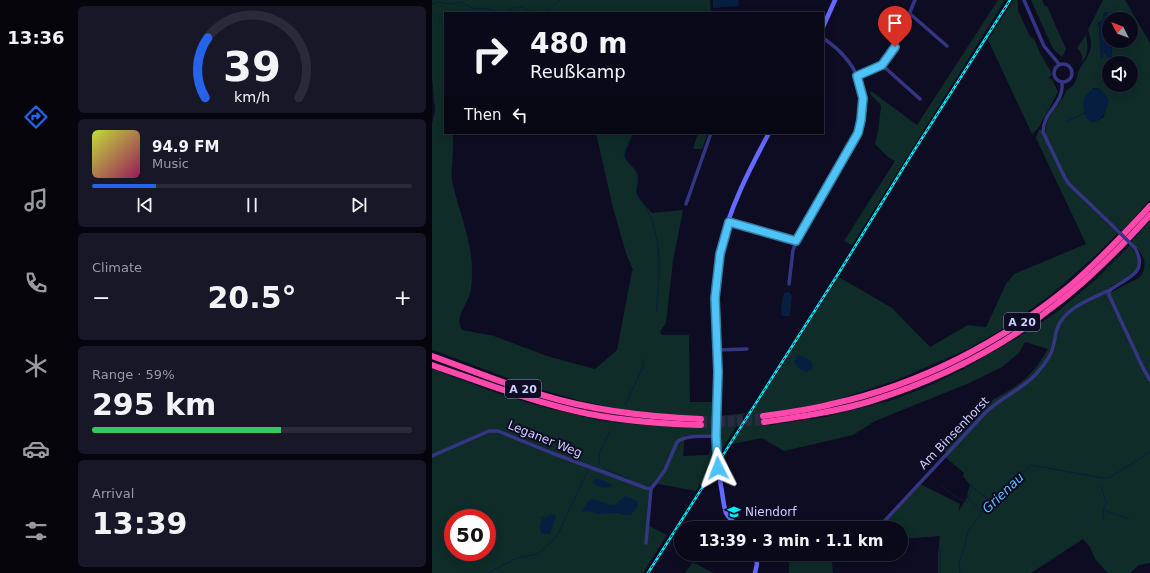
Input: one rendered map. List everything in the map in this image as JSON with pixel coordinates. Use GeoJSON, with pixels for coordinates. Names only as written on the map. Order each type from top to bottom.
{"type":"FeatureCollection","features":[{"type":"Feature","properties":{"kind":"highway","name":"A 20"},"geometry":{"type":"LineString","coordinates":[[1150,206],[1109,249],[1071,285],[1021,323],[980,347],[919,377],[866,395],[826,406],[763,419],[800,417],[867,402],[921,383],[983,353],[1024,328],[1075,290],[1114,254],[1150,215]]}},
{"type":"Feature","properties":{"kind":"highway","name":"A 20"},"geometry":{"type":"LineString","coordinates":[[432,365],[540,401],[588,413],[643,422],[701,422],[615,412],[570,403],[508,384],[433,357]]}},
{"type":"Feature","properties":{"kind":"main road"},"geometry":{"type":"LineString","coordinates":[[824,24],[835,0]]}},
{"type":"Feature","properties":{"kind":"main road"},"geometry":{"type":"LineString","coordinates":[[734,521],[726,512],[718,475],[716,436],[718,372],[715,307],[717,271],[721,249],[729,222],[744,183],[768,134]]}},
{"type":"Feature","properties":{"kind":"main road"},"geometry":{"type":"LineString","coordinates":[[755,573],[756,561]]}},
{"type":"Feature","properties":{"kind":"street"},"geometry":{"type":"LineString","coordinates":[[857,76],[882,65],[895,47],[915,0]]}},
{"type":"Feature","properties":{"kind":"street"},"geometry":{"type":"LineString","coordinates":[[1024,0],[1046,50],[1059,64],[1066,64],[1072,70],[1070,78],[1066,81],[1062,82],[1056,79],[1054,75],[1055,69],[1059,64]]}},
{"type":"Feature","properties":{"kind":"street"},"geometry":{"type":"LineString","coordinates":[[909,13],[947,46]]}},
{"type":"Feature","properties":{"kind":"street"},"geometry":{"type":"LineString","coordinates":[[789,284],[793,250],[796,241],[858,133],[861,120],[863,98],[857,76],[839,50],[824,39]]}},
{"type":"Feature","properties":{"kind":"street"},"geometry":{"type":"LineString","coordinates":[[882,65],[920,99]]}},
{"type":"Feature","properties":{"kind":"street"},"geometry":{"type":"LineString","coordinates":[[1062,82],[1063,88],[1061,97],[1046,119],[1043,132],[1069,184],[1141,254],[1144,261]]}},
{"type":"Feature","properties":{"kind":"street"},"geometry":{"type":"LineString","coordinates":[[686,204],[711,134]]}},
{"type":"Feature","properties":{"kind":"street"},"geometry":{"type":"LineString","coordinates":[[729,222],[796,241]]}},
{"type":"Feature","properties":{"kind":"street","name":"Am Binsenhorst"},"geometry":{"type":"LineString","coordinates":[[884,521],[985,412],[1000,400],[1022,388],[1036,375],[1052,350],[1059,324],[1071,310],[1109,291],[1142,271]]}},
{"type":"Feature","properties":{"kind":"street"},"geometry":{"type":"LineString","coordinates":[[1109,291],[1109,295],[1150,380]]}},
{"type":"Feature","properties":{"kind":"street"},"geometry":{"type":"LineString","coordinates":[[717,350],[747,349]]}},
{"type":"Feature","properties":{"kind":"street","name":"Leganer Weg"},"geometry":{"type":"LineString","coordinates":[[432,456],[489,431],[498,431],[552,453],[651,489]]}},
{"type":"Feature","properties":{"kind":"street"},"geometry":{"type":"LineString","coordinates":[[646,543],[651,489],[665,470],[675,446],[680,440],[687,437],[716,436]]}},
{"type":"Feature","properties":{"kind":"green space"},"geometry":{"type":"Polygon","coordinates":[[[432,0],[710,0],[711,12],[444,12],[444,134],[453,134],[452,181],[468,237],[472,269],[472,284],[470,293],[459,321],[462,330],[494,336],[547,356],[595,369],[617,350],[633,270],[626,253],[613,208],[596,134],[633,134],[624,156],[636,172],[638,179],[636,192],[640,200],[652,213],[683,210],[673,261],[666,323],[660,332],[662,335],[689,335],[690,402],[714,402],[714,462],[696,491],[658,484],[651,492],[648,503],[647,525],[667,535],[643,573],[432,573],[432,369],[494,392],[535,405],[601,421],[654,426],[702,428],[702,416],[639,413],[581,401],[529,386],[433,350],[432,351],[432,124],[435,110],[432,79],[432,0]],[[685,435],[683,456],[708,455],[711,449],[711,435],[685,435]]]}},
{"type":"Feature","properties":{"kind":"green space"},"geometry":{"type":"Polygon","coordinates":[[[998,0],[1005,0],[852,245],[844,241],[895,161],[888,157],[875,144],[881,107],[870,94],[871,91],[917,125],[998,0]]]}},
{"type":"Feature","properties":{"kind":"green space"},"geometry":{"type":"Polygon","coordinates":[[[1014,0],[1017,0],[1018,11],[1030,36],[1034,39],[1051,72],[1052,75],[1049,77],[1051,80],[1052,79],[1058,92],[1039,127],[1032,134],[988,40],[1014,0]]]}},
{"type":"Feature","properties":{"kind":"green space"},"geometry":{"type":"Polygon","coordinates":[[[1031,0],[1042,0],[1045,6],[1047,6],[1066,49],[1062,57],[1053,49],[1031,0]]]}},
{"type":"Feature","properties":{"kind":"green space"},"geometry":{"type":"Polygon","coordinates":[[[1103,0],[1125,0],[1132,12],[1102,12],[1102,21],[1099,27],[1101,58],[1102,57],[1102,92],[1100,89],[1093,88],[1084,113],[1091,122],[1103,118],[1108,99],[1102,92],[1138,92],[1138,56],[1112,56],[1111,48],[1138,48],[1138,22],[1150,43],[1150,200],[1122,231],[1071,185],[1046,135],[1047,124],[1050,116],[1067,90],[1075,82],[1079,70],[1086,60],[1091,47],[1088,30],[1103,0]]]}},
{"type":"Feature","properties":{"kind":"green space"},"geometry":{"type":"Polygon","coordinates":[[[1086,35],[1087,53],[1082,62],[1080,51],[1077,48],[1086,35]]]}},
{"type":"Feature","properties":{"kind":"green space"},"geometry":{"type":"Polygon","coordinates":[[[1039,130],[1041,130],[1068,185],[1118,233],[1093,258],[1048,297],[1006,327],[968,349],[897,380],[833,401],[762,413],[764,426],[825,417],[889,401],[924,388],[964,369],[1019,337],[1058,311],[1094,281],[1130,245],[1136,254],[1138,266],[1136,271],[1131,275],[1111,286],[1112,292],[1140,277],[1144,267],[1143,258],[1131,242],[1150,221],[1150,563],[1139,565],[1130,573],[1108,573],[1095,559],[1090,547],[1083,539],[1031,573],[938,573],[940,536],[908,538],[908,521],[886,521],[920,484],[960,504],[958,512],[968,496],[970,485],[963,476],[964,473],[945,457],[948,454],[943,450],[983,407],[1016,386],[1029,375],[1048,349],[1025,342],[1019,353],[1002,367],[967,384],[875,421],[853,435],[784,451],[762,438],[732,444],[839,277],[892,308],[930,347],[968,325],[986,327],[1006,284],[1014,274],[1086,244],[1036,138],[1039,130]]]}},
{"type":"Feature","properties":{"kind":"green space"},"geometry":{"type":"Polygon","coordinates":[[[698,134],[708,134],[702,149],[693,149],[698,134]]]}},
{"type":"Feature","properties":{"kind":"green space"},"geometry":{"type":"Polygon","coordinates":[[[745,413],[720,452],[720,416],[745,413]]]}},
{"type":"Feature","properties":{"kind":"green space"},"geometry":{"type":"Polygon","coordinates":[[[789,561],[832,561],[833,573],[789,573],[789,561]]]}},
{"type":"Feature","properties":{"kind":"green space"},"geometry":{"type":"Polygon","coordinates":[[[693,562],[713,573],[685,573],[693,562]]]}},
{"type":"Feature","properties":{"kind":"water"},"geometry":{"type":"Polygon","coordinates":[[[713,0],[738,0],[739,6],[713,8],[713,0]]]}},
{"type":"Feature","properties":{"kind":"water"},"geometry":{"type":"Polygon","coordinates":[[[1102,21],[1102,48],[1111,48],[1112,56],[1107,56],[1104,54],[1101,59],[1099,27],[1097,24],[1098,22],[1102,21]]]}},
{"type":"Feature","properties":{"kind":"water"},"geometry":{"type":"Polygon","coordinates":[[[1097,88],[1106,95],[1108,105],[1102,118],[1091,122],[1084,112],[1083,103],[1085,96],[1093,89],[1097,88]]]}},
{"type":"Feature","properties":{"kind":"water"},"geometry":{"type":"Polygon","coordinates":[[[789,292],[792,296],[790,314],[789,316],[783,316],[781,314],[783,296],[784,293],[789,292]]]}},
{"type":"Feature","properties":{"kind":"water"},"geometry":{"type":"Polygon","coordinates":[[[797,355],[803,356],[812,362],[813,367],[811,370],[807,372],[796,366],[794,359],[797,355]]]}},
{"type":"Feature","properties":{"kind":"water"},"geometry":{"type":"Polygon","coordinates":[[[596,479],[603,480],[613,486],[605,488],[600,487],[593,482],[596,479]]]}},
{"type":"Feature","properties":{"kind":"water"},"geometry":{"type":"Polygon","coordinates":[[[625,496],[637,501],[638,506],[631,515],[623,515],[618,513],[598,514],[582,511],[588,501],[592,499],[615,505],[625,496]]]}},
{"type":"Feature","properties":{"kind":"water"},"geometry":{"type":"Polygon","coordinates":[[[551,514],[555,515],[556,517],[550,534],[542,534],[539,527],[542,521],[540,518],[543,516],[545,519],[551,514]]]}},
{"type":"Feature","properties":{"kind":"waterway"},"geometry":{"type":"LineString","coordinates":[[546,12],[560,0]]}},
{"type":"Feature","properties":{"kind":"waterway"},"geometry":{"type":"LineString","coordinates":[[432,4],[437,2],[449,4],[461,2],[472,8],[490,9],[496,12]]}},
{"type":"Feature","properties":{"kind":"waterway"},"geometry":{"type":"LineString","coordinates":[[505,12],[518,7],[525,8],[531,12]]}},
{"type":"Feature","properties":{"kind":"waterway"},"geometry":{"type":"LineString","coordinates":[[1066,122],[1084,113]]}},
{"type":"Feature","properties":{"kind":"waterway"},"geometry":{"type":"LineString","coordinates":[[632,134],[624,156],[638,175],[636,193],[646,208],[658,245],[659,285],[656,311]]}},
{"type":"Feature","properties":{"kind":"waterway"},"geometry":{"type":"LineString","coordinates":[[625,405],[643,367],[644,359]]}},
{"type":"Feature","properties":{"kind":"waterway"},"geometry":{"type":"LineString","coordinates":[[610,431],[601,449],[599,459],[600,463],[608,470],[628,479]]}},
{"type":"Feature","properties":{"kind":"waterway","name":"Grienau"},"geometry":{"type":"LineString","coordinates":[[960,573],[959,565],[968,532],[988,504],[1009,489],[1021,474],[1031,465],[1109,478],[1150,452]]}},
{"type":"Feature","properties":{"kind":"waterway"},"geometry":{"type":"LineString","coordinates":[[488,573],[517,558],[538,554],[557,536],[588,470]]}},
{"type":"Feature","properties":{"kind":"waterway"},"geometry":{"type":"LineString","coordinates":[[642,485],[648,485],[656,479]]}},
{"type":"Feature","properties":{"kind":"waterway"},"geometry":{"type":"LineString","coordinates":[[971,482],[971,491],[968,497],[970,501],[977,506],[978,510],[982,512]]}},
{"type":"Feature","properties":{"kind":"waterway"},"geometry":{"type":"LineString","coordinates":[[941,485],[962,500],[966,501]]}},
{"type":"Feature","properties":{"kind":"waterway"},"geometry":{"type":"LineString","coordinates":[[971,486],[988,499]]}},
{"type":"Feature","properties":{"kind":"waterway"},"geometry":{"type":"LineString","coordinates":[[1101,486],[1106,503],[1103,512],[1104,522]]}},
{"type":"Feature","properties":{"kind":"waterway"},"geometry":{"type":"LineString","coordinates":[[1104,510],[1129,519]]}},
{"type":"Feature","properties":{"kind":"waterway"},"geometry":{"type":"LineString","coordinates":[[940,548],[940,573]]}},
{"type":"Feature","properties":{"kind":"tunnel"},"geometry":{"type":"LineString","coordinates":[[701,419],[730,419],[763,416]]}},
{"type":"Feature","properties":{"kind":"tunnel"},"geometry":{"type":"LineString","coordinates":[[701,425],[764,422]]}},
{"type":"Feature","properties":{"kind":"railway"},"geometry":{"type":"LineString","coordinates":[[648,573],[1010,0]]}},
{"type":"Feature","properties":{"kind":"place","name":"Niendorf"},"geometry":{"type":"Point","coordinates":[734,512]}},
{"type":"Feature","properties":{"kind":"route"},"geometry":{"type":"LineString","coordinates":[[718,468],[716,436],[718,372],[715,298],[717,271],[725,231],[729,222],[796,241],[858,133],[861,124],[863,98],[857,76],[882,65],[895,47]]}}]}
